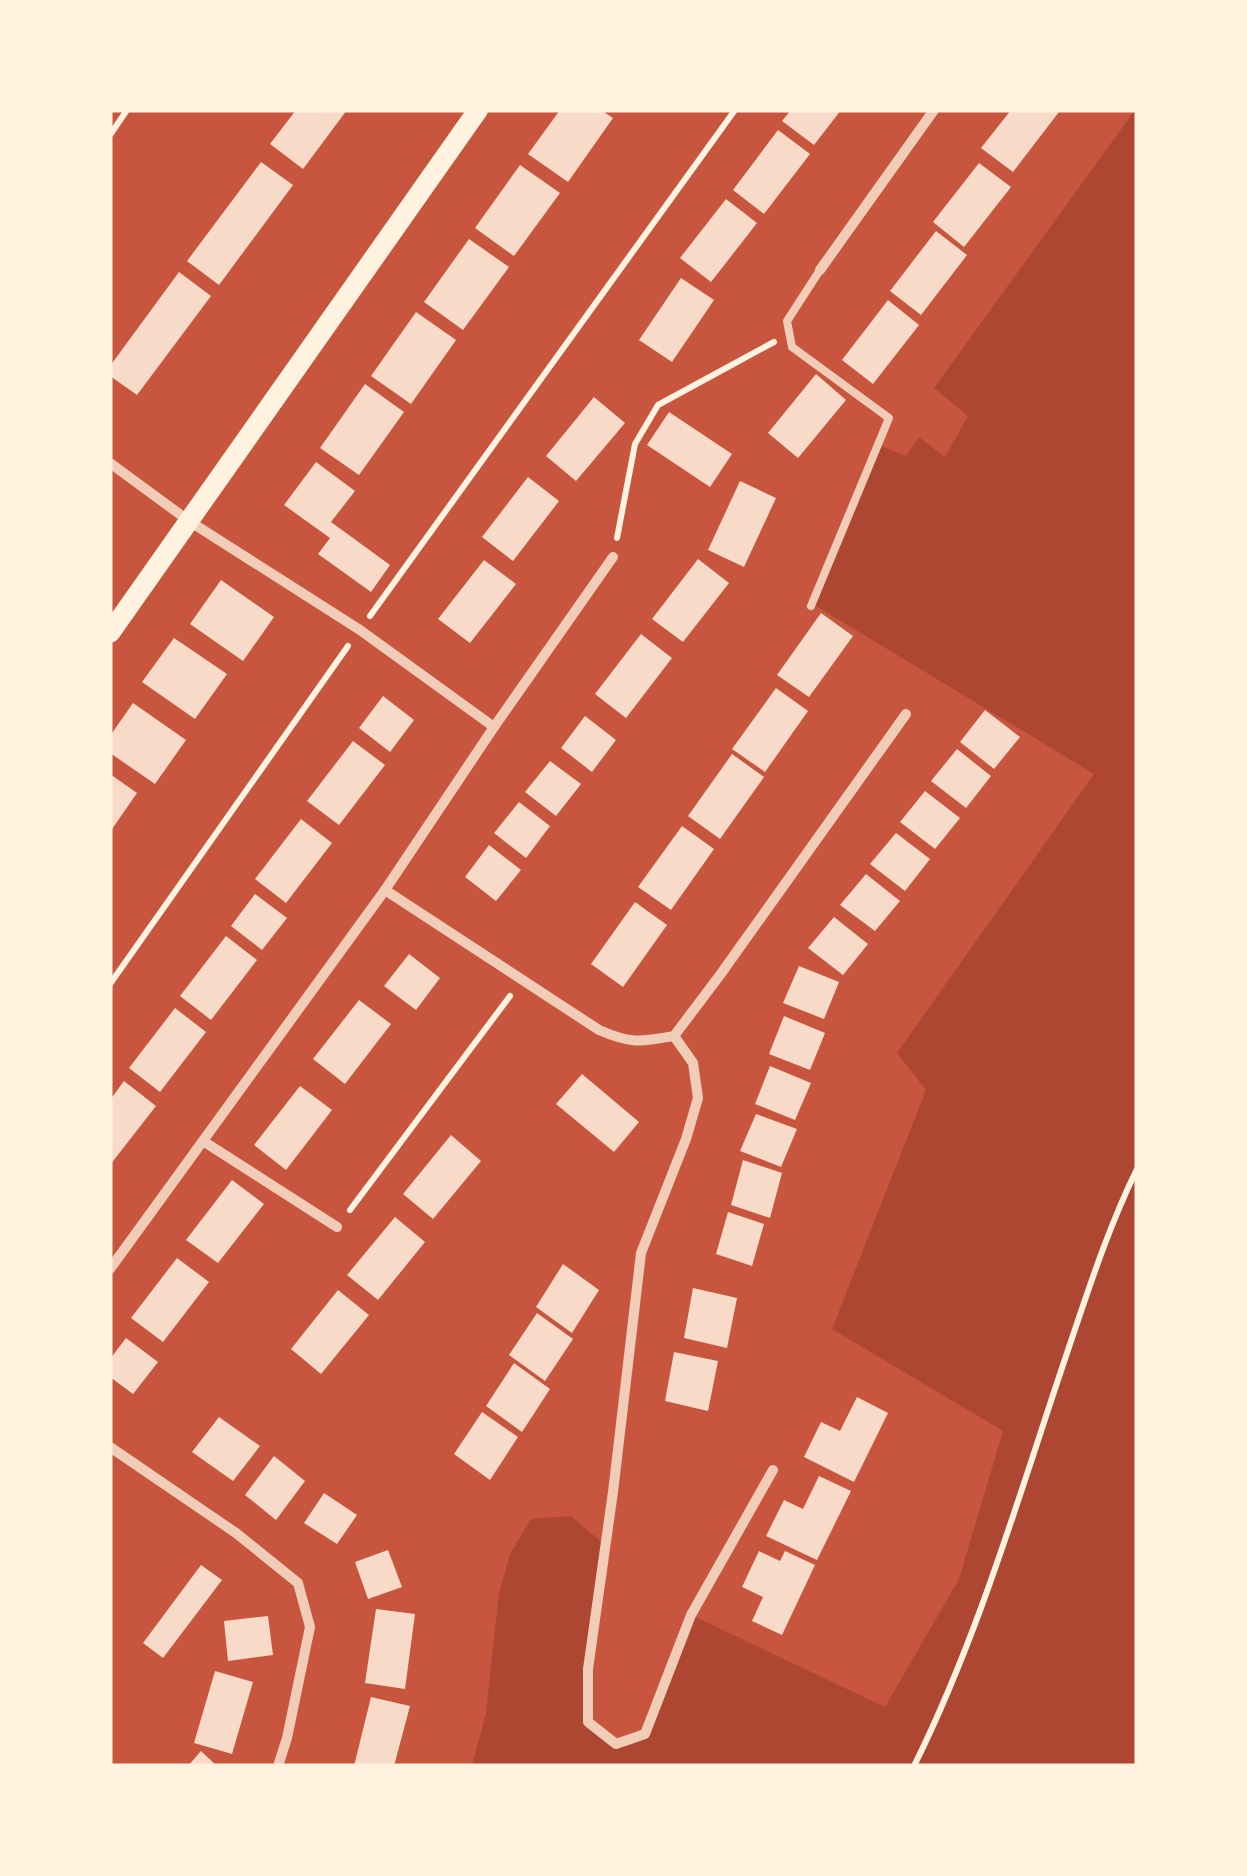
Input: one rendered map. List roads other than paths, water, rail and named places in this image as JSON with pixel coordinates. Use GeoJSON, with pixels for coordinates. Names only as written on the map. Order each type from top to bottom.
{"type":"FeatureCollection","features":[{"type":"Feature","properties":{"kind":"main road"},"geometry":{"type":"LineString","coordinates":[[110,633],[478,110]]}},
{"type":"Feature","properties":{"kind":"street"},"geometry":{"type":"LineString","coordinates":[[820,270],[934,110]]}},
{"type":"Feature","properties":{"kind":"street"},"geometry":{"type":"LineString","coordinates":[[110,462],[189,521],[360,630],[494,726]]}},
{"type":"Feature","properties":{"kind":"street"},"geometry":{"type":"LineString","coordinates":[[110,1269],[385,890],[613,556]]}},
{"type":"Feature","properties":{"kind":"street"},"geometry":{"type":"LineString","coordinates":[[385,890],[599,1030],[624,1040],[674,1036],[906,714]]}},
{"type":"Feature","properties":{"kind":"street"},"geometry":{"type":"LineString","coordinates":[[674,1036],[693,1063],[698,1098],[641,1253],[588,1668],[588,1722],[616,1744],[645,1734],[691,1614],[773,1470]]}},
{"type":"Feature","properties":{"kind":"street"},"geometry":{"type":"LineString","coordinates":[[203,1142],[337,1227]]}},
{"type":"Feature","properties":{"kind":"street"},"geometry":{"type":"LineString","coordinates":[[110,1448],[236,1533],[298,1583],[310,1627],[278,1766]]}},
{"type":"Feature","properties":{"kind":"lane"},"geometry":{"type":"LineString","coordinates":[[811,606],[888,418],[792,348],[788,322],[820,270]]}}]}
